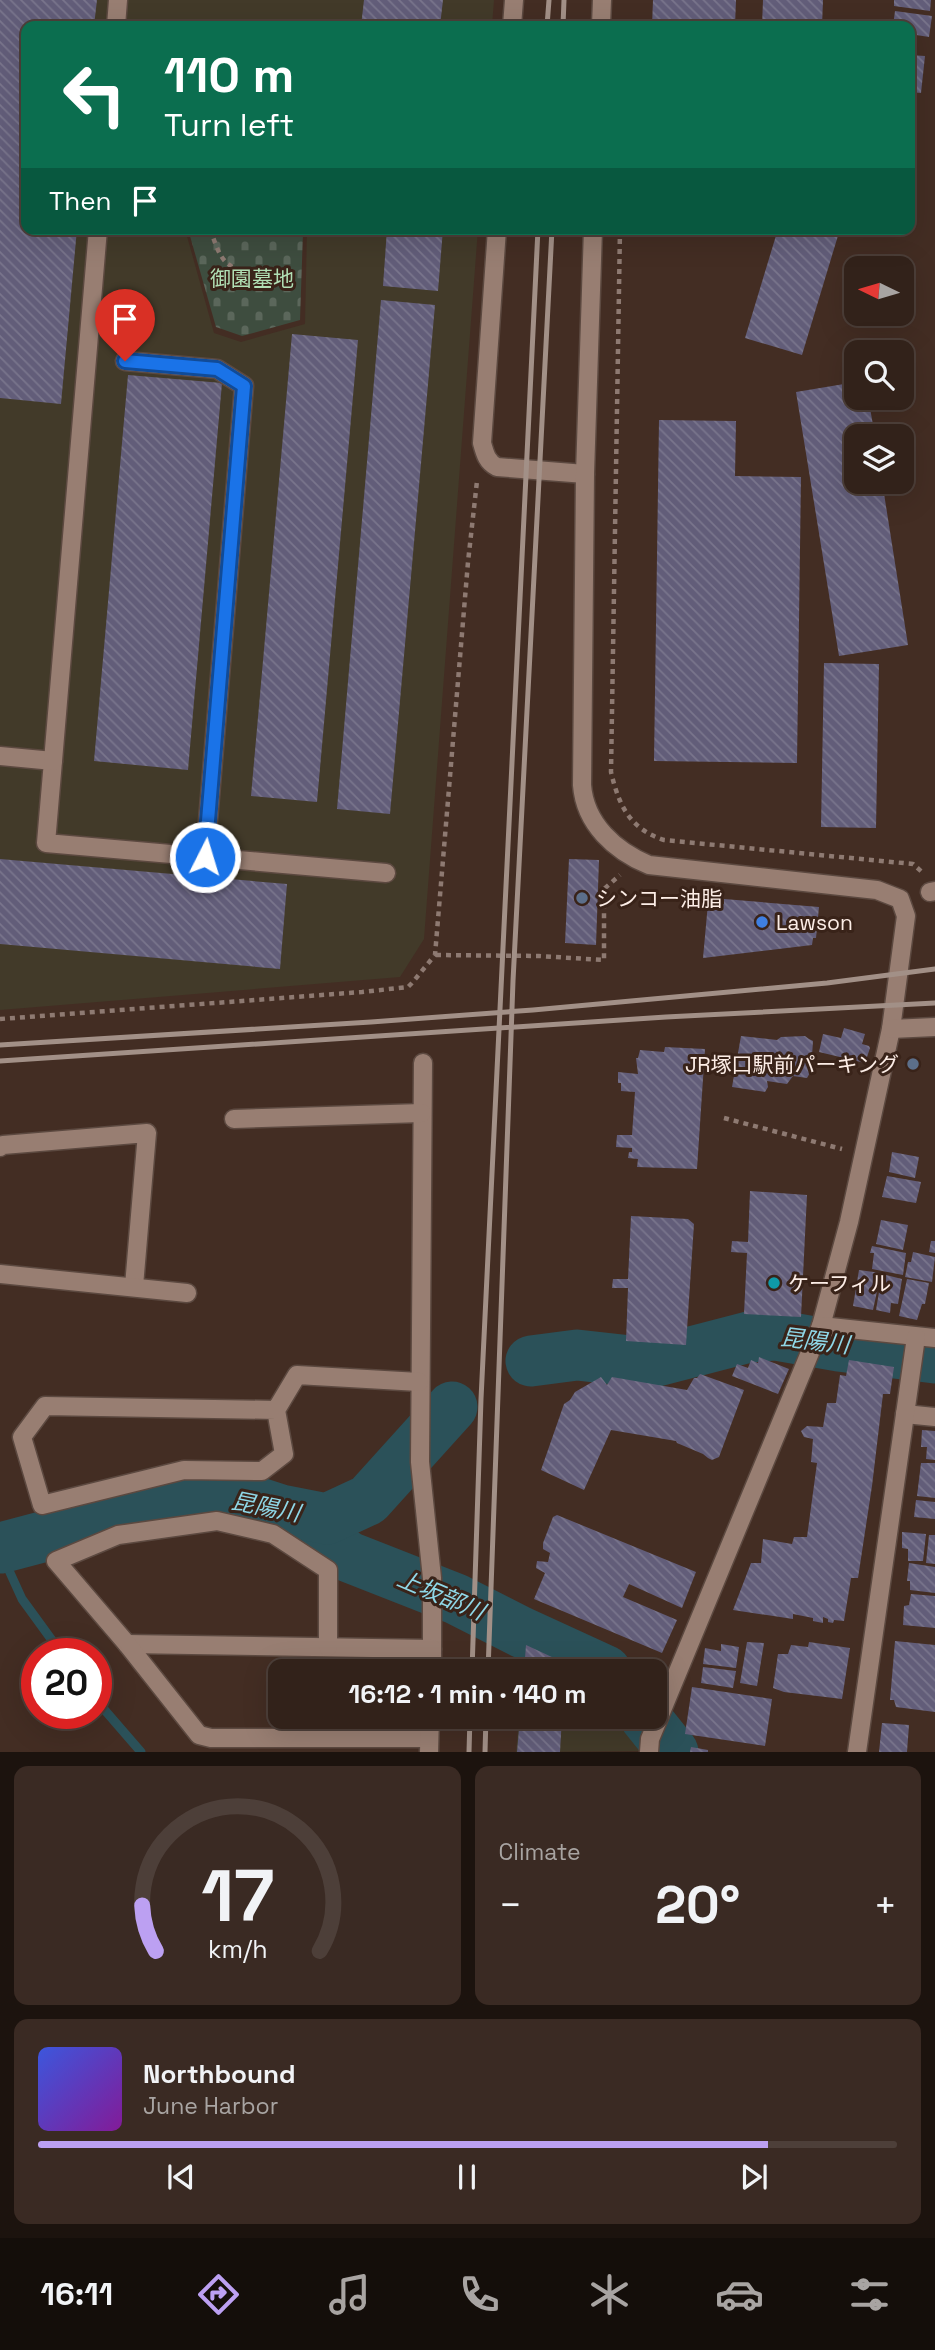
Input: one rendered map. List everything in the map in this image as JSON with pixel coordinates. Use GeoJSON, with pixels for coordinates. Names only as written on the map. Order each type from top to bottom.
{"type":"FeatureCollection","features":[{"type":"Feature","properties":{"kind":"street"},"geometry":{"type":"LineString","coordinates":[[116,21],[118,0]]}},
{"type":"Feature","properties":{"kind":"street"},"geometry":{"type":"LineString","coordinates":[[512,21],[514,0]]}},
{"type":"Feature","properties":{"kind":"street"},"geometry":{"type":"LineString","coordinates":[[601,21],[602,0]]}},
{"type":"Feature","properties":{"kind":"street"},"geometry":{"type":"LineString","coordinates":[[97,235],[46,843],[386,873]]}},
{"type":"Feature","properties":{"kind":"street"},"geometry":{"type":"LineString","coordinates":[[497,235],[482,443],[491,464],[497,467],[585,474]]}},
{"type":"Feature","properties":{"kind":"street"},"geometry":{"type":"LineString","coordinates":[[593,235],[585,474],[582,785],[583,800],[588,812],[595,824],[621,850],[649,865],[877,890],[900,899],[906,916],[891,1029],[849,1222],[820,1329],[659,1717],[650,1745]]}},
{"type":"Feature","properties":{"kind":"street"},"geometry":{"type":"LineString","coordinates":[[125,361],[217,369],[244,386],[205,857]]}},
{"type":"Feature","properties":{"kind":"street"},"geometry":{"type":"LineString","coordinates":[[0,756],[53,761]]}},
{"type":"Feature","properties":{"kind":"street"},"geometry":{"type":"LineString","coordinates":[[891,1029],[935,1027]]}},
{"type":"Feature","properties":{"kind":"street"},"geometry":{"type":"LineString","coordinates":[[423,1063],[419,1413],[420,1462],[432,1578],[432,1659]]}},
{"type":"Feature","properties":{"kind":"street"},"geometry":{"type":"LineString","coordinates":[[234,1119],[422,1113]]}},
{"type":"Feature","properties":{"kind":"street"},"geometry":{"type":"LineString","coordinates":[[0,1147],[147,1133],[134,1286]]}},
{"type":"Feature","properties":{"kind":"street"},"geometry":{"type":"LineString","coordinates":[[0,1274],[187,1293]]}},
{"type":"Feature","properties":{"kind":"street"},"geometry":{"type":"LineString","coordinates":[[820,1329],[916,1340],[935,1338]]}},
{"type":"Feature","properties":{"kind":"street"},"geometry":{"type":"LineString","coordinates":[[857,1752],[916,1340]]}},
{"type":"Feature","properties":{"kind":"street"},"geometry":{"type":"LineString","coordinates":[[276,1410],[45,1406],[22,1437],[42,1505],[184,1470],[262,1471],[284,1454],[276,1410],[297,1375],[419,1382]]}},
{"type":"Feature","properties":{"kind":"street"},"geometry":{"type":"LineString","coordinates":[[905,1414],[935,1417]]}},
{"type":"Feature","properties":{"kind":"street"},"geometry":{"type":"LineString","coordinates":[[328,1647],[328,1570],[273,1534],[217,1521],[118,1535],[56,1561],[127,1644],[199,1735],[211,1738],[429,1745]]}},
{"type":"Feature","properties":{"kind":"street"},"geometry":{"type":"LineString","coordinates":[[127,1644],[432,1649]]}},
{"type":"Feature","properties":{"kind":"path"},"geometry":{"type":"LineString","coordinates":[[213,235],[225,264],[234,270],[246,271]]}},
{"type":"Feature","properties":{"kind":"path"},"geometry":{"type":"LineString","coordinates":[[620,235],[611,772],[616,794],[632,820],[646,834],[664,840],[913,864],[931,887]]}},
{"type":"Feature","properties":{"kind":"path"},"geometry":{"type":"LineString","coordinates":[[0,1019],[408,988],[435,955],[467,576],[482,443]]}},
{"type":"Feature","properties":{"kind":"path"},"geometry":{"type":"LineString","coordinates":[[435,955],[604,960],[604,889],[620,874]]}},
{"type":"Feature","properties":{"kind":"path"},"geometry":{"type":"LineString","coordinates":[[724,1118],[863,1154]]}},
{"type":"Feature","properties":{"kind":"shaded area"},"geometry":{"type":"Polygon","coordinates":[[[0,0],[494,0],[492,21],[21,21],[21,235],[187,235],[214,333],[241,342],[305,324],[307,235],[478,235],[424,939],[400,977],[0,1010],[0,0]]]}},
{"type":"Feature","properties":{"kind":"shaded area"},"geometry":{"type":"Polygon","coordinates":[[[524,1641],[563,1659],[523,1659],[524,1641]]]}},
{"type":"Feature","properties":{"kind":"shaded area"},"geometry":{"type":"Polygon","coordinates":[[[518,1729],[640,1729],[643,1734],[642,1751],[516,1752],[518,1729]]]}},
{"type":"Feature","properties":{"kind":"green space","name":"御園墓地"},"geometry":{"type":"Polygon","coordinates":[[[190,235],[303,235],[300,320],[242,336],[216,327],[190,235]]]}},
{"type":"Feature","properties":{"kind":"building"},"geometry":{"type":"Polygon","coordinates":[[[0,0],[97,0],[95,21],[21,21],[21,235],[76,235],[61,404],[0,398],[0,0]]]}},
{"type":"Feature","properties":{"kind":"building"},"geometry":{"type":"Polygon","coordinates":[[[364,0],[443,0],[441,21],[362,21],[364,0]]]}},
{"type":"Feature","properties":{"kind":"building"},"geometry":{"type":"Polygon","coordinates":[[[653,0],[736,0],[735,21],[652,21],[653,0]]]}},
{"type":"Feature","properties":{"kind":"building"},"geometry":{"type":"Polygon","coordinates":[[[763,0],[823,0],[822,21],[762,21],[763,0]]]}},
{"type":"Feature","properties":{"kind":"building"},"geometry":{"type":"Polygon","coordinates":[[[894,0],[931,0],[930,11],[894,6],[894,0]]]}},
{"type":"Feature","properties":{"kind":"building"},"geometry":{"type":"Polygon","coordinates":[[[895,11],[932,16],[929,37],[915,35],[915,21],[894,21],[895,11]]]}},
{"type":"Feature","properties":{"kind":"building"},"geometry":{"type":"Polygon","coordinates":[[[915,55],[925,56],[921,93],[915,92],[915,55]]]}},
{"type":"Feature","properties":{"kind":"building"},"geometry":{"type":"Polygon","coordinates":[[[387,235],[443,235],[438,291],[383,286],[387,235]]]}},
{"type":"Feature","properties":{"kind":"building"},"geometry":{"type":"Polygon","coordinates":[[[776,235],[838,235],[802,355],[745,338],[776,235]]]}},
{"type":"Feature","properties":{"kind":"building"},"geometry":{"type":"Polygon","coordinates":[[[381,300],[435,305],[390,814],[337,809],[381,300]]]}},
{"type":"Feature","properties":{"kind":"building"},"geometry":{"type":"Polygon","coordinates":[[[292,334],[358,340],[317,802],[251,796],[292,334]]]}},
{"type":"Feature","properties":{"kind":"building"},"geometry":{"type":"Polygon","coordinates":[[[128,375],[222,383],[188,770],[94,761],[128,375]]]}},
{"type":"Feature","properties":{"kind":"building"},"geometry":{"type":"Polygon","coordinates":[[[844,384],[844,410],[870,410],[873,424],[844,424],[844,494],[884,494],[908,645],[839,656],[796,392],[844,384]]]}},
{"type":"Feature","properties":{"kind":"building"},"geometry":{"type":"Polygon","coordinates":[[[659,420],[736,421],[735,476],[801,477],[797,763],[654,761],[659,420]]]}},
{"type":"Feature","properties":{"kind":"building"},"geometry":{"type":"Polygon","coordinates":[[[824,663],[879,664],[876,828],[821,827],[824,663]]]}},
{"type":"Feature","properties":{"kind":"building"},"geometry":{"type":"Polygon","coordinates":[[[0,859],[287,884],[280,969],[0,944],[0,859]]]}},
{"type":"Feature","properties":{"kind":"building"},"geometry":{"type":"Polygon","coordinates":[[[569,859],[599,860],[596,945],[565,943],[569,859]]]}},
{"type":"Feature","properties":{"kind":"building","name":"Lawson"},"geometry":{"type":"Polygon","coordinates":[[[724,899],[819,907],[816,938],[813,938],[812,945],[703,958],[708,903],[724,904],[724,899]]]}},
{"type":"Feature","properties":{"kind":"building"},"geometry":{"type":"Polygon","coordinates":[[[844,1028],[865,1034],[862,1044],[870,1048],[865,1063],[819,1052],[823,1034],[841,1038],[844,1028]]]}},
{"type":"Feature","properties":{"kind":"building"},"geometry":{"type":"Polygon","coordinates":[[[741,1036],[777,1040],[781,1037],[805,1036],[813,1041],[811,1071],[807,1078],[793,1076],[787,1084],[767,1081],[765,1092],[732,1087],[741,1036]]]}},
{"type":"Feature","properties":{"kind":"building"},"geometry":{"type":"Polygon","coordinates":[[[665,1047],[705,1049],[697,1169],[637,1167],[638,1159],[628,1158],[632,1148],[616,1147],[617,1135],[632,1135],[635,1092],[621,1091],[618,1072],[638,1074],[636,1058],[640,1050],[664,1052],[665,1047]]]}},
{"type":"Feature","properties":{"kind":"building"},"geometry":{"type":"Polygon","coordinates":[[[892,1152],[919,1157],[915,1178],[889,1172],[892,1152]]]}},
{"type":"Feature","properties":{"kind":"building"},"geometry":{"type":"Polygon","coordinates":[[[887,1176],[921,1182],[916,1203],[882,1197],[887,1176]]]}},
{"type":"Feature","properties":{"kind":"building","name":"ケーフィル"},"geometry":{"type":"Polygon","coordinates":[[[750,1191],[807,1195],[801,1317],[744,1314],[747,1253],[731,1252],[732,1241],[748,1242],[750,1191]]]}},
{"type":"Feature","properties":{"kind":"building"},"geometry":{"type":"Polygon","coordinates":[[[631,1216],[688,1219],[694,1224],[686,1345],[626,1341],[628,1288],[612,1288],[613,1279],[628,1279],[631,1216]]]}},
{"type":"Feature","properties":{"kind":"building"},"geometry":{"type":"Polygon","coordinates":[[[881,1220],[908,1225],[903,1250],[876,1244],[881,1220]]]}},
{"type":"Feature","properties":{"kind":"building"},"geometry":{"type":"Polygon","coordinates":[[[931,1241],[935,1241],[935,1253],[929,1252],[931,1241]]]}},
{"type":"Feature","properties":{"kind":"building"},"geometry":{"type":"Polygon","coordinates":[[[872,1246],[906,1253],[903,1275],[872,1269],[872,1246]]]}},
{"type":"Feature","properties":{"kind":"building"},"geometry":{"type":"Polygon","coordinates":[[[913,1252],[935,1257],[932,1282],[905,1277],[913,1252]]]}},
{"type":"Feature","properties":{"kind":"building"},"geometry":{"type":"Polygon","coordinates":[[[859,1270],[881,1273],[873,1310],[853,1306],[859,1270]]]}},
{"type":"Feature","properties":{"kind":"building"},"geometry":{"type":"Polygon","coordinates":[[[882,1274],[902,1279],[898,1304],[891,1303],[890,1313],[876,1310],[882,1274]]]}},
{"type":"Feature","properties":{"kind":"building"},"geometry":{"type":"Polygon","coordinates":[[[907,1279],[929,1283],[925,1304],[922,1304],[917,1320],[899,1316],[907,1279]]]}},
{"type":"Feature","properties":{"kind":"building"},"geometry":{"type":"Polygon","coordinates":[[[759,1357],[789,1369],[778,1394],[732,1376],[737,1364],[748,1368],[751,1360],[758,1363],[759,1357]]]}},
{"type":"Feature","properties":{"kind":"building"},"geometry":{"type":"Polygon","coordinates":[[[849,1360],[894,1367],[890,1394],[883,1394],[858,1578],[851,1578],[844,1621],[834,1620],[833,1623],[823,1617],[823,1623],[793,1614],[793,1619],[733,1610],[751,1563],[761,1563],[763,1539],[792,1544],[794,1537],[807,1537],[817,1463],[811,1462],[813,1439],[804,1437],[801,1431],[807,1426],[823,1427],[827,1403],[836,1403],[840,1375],[846,1376],[849,1360]]]}},
{"type":"Feature","properties":{"kind":"building"},"geometry":{"type":"Polygon","coordinates":[[[700,1374],[744,1390],[719,1457],[712,1460],[676,1441],[611,1430],[584,1490],[541,1470],[564,1404],[575,1392],[601,1377],[607,1385],[612,1377],[687,1390],[694,1378],[700,1374]]]}},
{"type":"Feature","properties":{"kind":"building"},"geometry":{"type":"Polygon","coordinates":[[[922,1430],[935,1431],[935,1460],[926,1459],[927,1447],[921,1447],[922,1430]]]}},
{"type":"Feature","properties":{"kind":"building"},"geometry":{"type":"Polygon","coordinates":[[[921,1463],[935,1463],[935,1498],[917,1496],[921,1463]]]}},
{"type":"Feature","properties":{"kind":"building"},"geometry":{"type":"Polygon","coordinates":[[[916,1500],[935,1502],[935,1519],[914,1517],[916,1500]]]}},
{"type":"Feature","properties":{"kind":"building"},"geometry":{"type":"Polygon","coordinates":[[[557,1515],[696,1572],[682,1608],[629,1584],[623,1597],[677,1620],[662,1653],[534,1599],[545,1573],[536,1568],[537,1561],[548,1562],[550,1553],[543,1549],[543,1543],[553,1517],[557,1515]]]}},
{"type":"Feature","properties":{"kind":"building"},"geometry":{"type":"Polygon","coordinates":[[[902,1532],[926,1534],[923,1561],[908,1561],[908,1549],[902,1548],[902,1532]]]}},
{"type":"Feature","properties":{"kind":"building"},"geometry":{"type":"Polygon","coordinates":[[[929,1535],[935,1535],[935,1564],[926,1563],[929,1535]]]}},
{"type":"Feature","properties":{"kind":"building"},"geometry":{"type":"Polygon","coordinates":[[[909,1563],[935,1567],[935,1593],[910,1590],[910,1581],[907,1581],[909,1563]]]}},
{"type":"Feature","properties":{"kind":"building"},"geometry":{"type":"Polygon","coordinates":[[[911,1594],[935,1596],[935,1628],[903,1625],[904,1606],[909,1605],[911,1594]]]}},
{"type":"Feature","properties":{"kind":"building"},"geometry":{"type":"Polygon","coordinates":[[[895,1641],[935,1645],[935,1712],[896,1707],[894,1700],[890,1700],[895,1641]]]}},
{"type":"Feature","properties":{"kind":"building"},"geometry":{"type":"Polygon","coordinates":[[[747,1642],[764,1643],[757,1686],[740,1683],[747,1642]]]}},
{"type":"Feature","properties":{"kind":"building"},"geometry":{"type":"Polygon","coordinates":[[[809,1642],[850,1648],[842,1699],[784,1692],[773,1688],[778,1654],[788,1654],[791,1645],[808,1647],[809,1642]]]}},
{"type":"Feature","properties":{"kind":"building"},"geometry":{"type":"Polygon","coordinates":[[[721,1644],[739,1647],[736,1668],[703,1664],[705,1648],[721,1651],[721,1644]]]}},
{"type":"Feature","properties":{"kind":"building"},"geometry":{"type":"Polygon","coordinates":[[[526,1645],[556,1659],[525,1659],[526,1645]]]}},
{"type":"Feature","properties":{"kind":"building"},"geometry":{"type":"Polygon","coordinates":[[[703,1667],[736,1671],[733,1688],[701,1683],[703,1667]]]}},
{"type":"Feature","properties":{"kind":"building"},"geometry":{"type":"Polygon","coordinates":[[[692,1687],[772,1699],[765,1746],[685,1734],[692,1687]]]}},
{"type":"Feature","properties":{"kind":"building"},"geometry":{"type":"Polygon","coordinates":[[[882,1723],[909,1725],[907,1752],[879,1752],[882,1723]]]}},
{"type":"Feature","properties":{"kind":"building"},"geometry":{"type":"Polygon","coordinates":[[[519,1729],[561,1729],[560,1752],[517,1752],[519,1729]]]}},
{"type":"Feature","properties":{"kind":"building"},"geometry":{"type":"Polygon","coordinates":[[[691,1747],[708,1750],[708,1752],[690,1752],[691,1747]]]}},
{"type":"Feature","properties":{"kind":"waterway","name":"昆陽川"},"geometry":{"type":"LineString","coordinates":[[531,1361],[577,1355],[649,1363],[749,1337],[775,1335],[935,1358]]}},
{"type":"Feature","properties":{"kind":"waterway","name":"昆陽川"},"geometry":{"type":"LineString","coordinates":[[0,1548],[125,1515],[168,1497],[247,1499],[281,1510],[327,1519],[368,1500],[452,1407]]}},
{"type":"Feature","properties":{"kind":"waterway","name":"上坂部川"},"geometry":{"type":"LineString","coordinates":[[284,1512],[349,1557],[456,1599],[580,1659]]}},
{"type":"Feature","properties":{"kind":"waterway"},"geometry":{"type":"LineString","coordinates":[[7,1566],[22,1599],[50,1638]]}},
{"type":"Feature","properties":{"kind":"waterway"},"geometry":{"type":"LineString","coordinates":[[112,1718],[141,1752]]}},
{"type":"Feature","properties":{"kind":"waterway","name":"上坂部川"},"geometry":{"type":"LineString","coordinates":[[655,1729],[673,1752]]}},
{"type":"Feature","properties":{"kind":"railway"},"geometry":{"type":"LineString","coordinates":[[547,21],[549,0]]}},
{"type":"Feature","properties":{"kind":"railway"},"geometry":{"type":"LineString","coordinates":[[563,21],[564,0]]}},
{"type":"Feature","properties":{"kind":"railway"},"geometry":{"type":"LineString","coordinates":[[472,1659],[481,1399],[538,235]]}},
{"type":"Feature","properties":{"kind":"railway"},"geometry":{"type":"LineString","coordinates":[[488,1659],[513,981],[552,235]]}},
{"type":"Feature","properties":{"kind":"railway"},"geometry":{"type":"LineString","coordinates":[[0,1045],[533,1010],[827,983],[935,969]]}},
{"type":"Feature","properties":{"kind":"railway"},"geometry":{"type":"LineString","coordinates":[[0,1061],[666,1017],[935,1003]]}},
{"type":"Feature","properties":{"kind":"railway"},"geometry":{"type":"LineString","coordinates":[[469,1752],[470,1729]]}},
{"type":"Feature","properties":{"kind":"railway"},"geometry":{"type":"LineString","coordinates":[[485,1752],[486,1729]]}},
{"type":"Feature","properties":{"kind":"place","name":"シンコー油脂"},"geometry":{"type":"Point","coordinates":[582,898]}},
{"type":"Feature","properties":{"kind":"place","name":"Lawson"},"geometry":{"type":"Point","coordinates":[762,922]}},
{"type":"Feature","properties":{"kind":"place","name":"JR塚口駅前パーキング"},"geometry":{"type":"Point","coordinates":[913,1064]}},
{"type":"Feature","properties":{"kind":"place","name":"ケーフィル"},"geometry":{"type":"Point","coordinates":[774,1283]}},
{"type":"Feature","properties":{"kind":"route"},"geometry":{"type":"LineString","coordinates":[[125,361],[217,369],[244,386],[205,857]]}}]}
